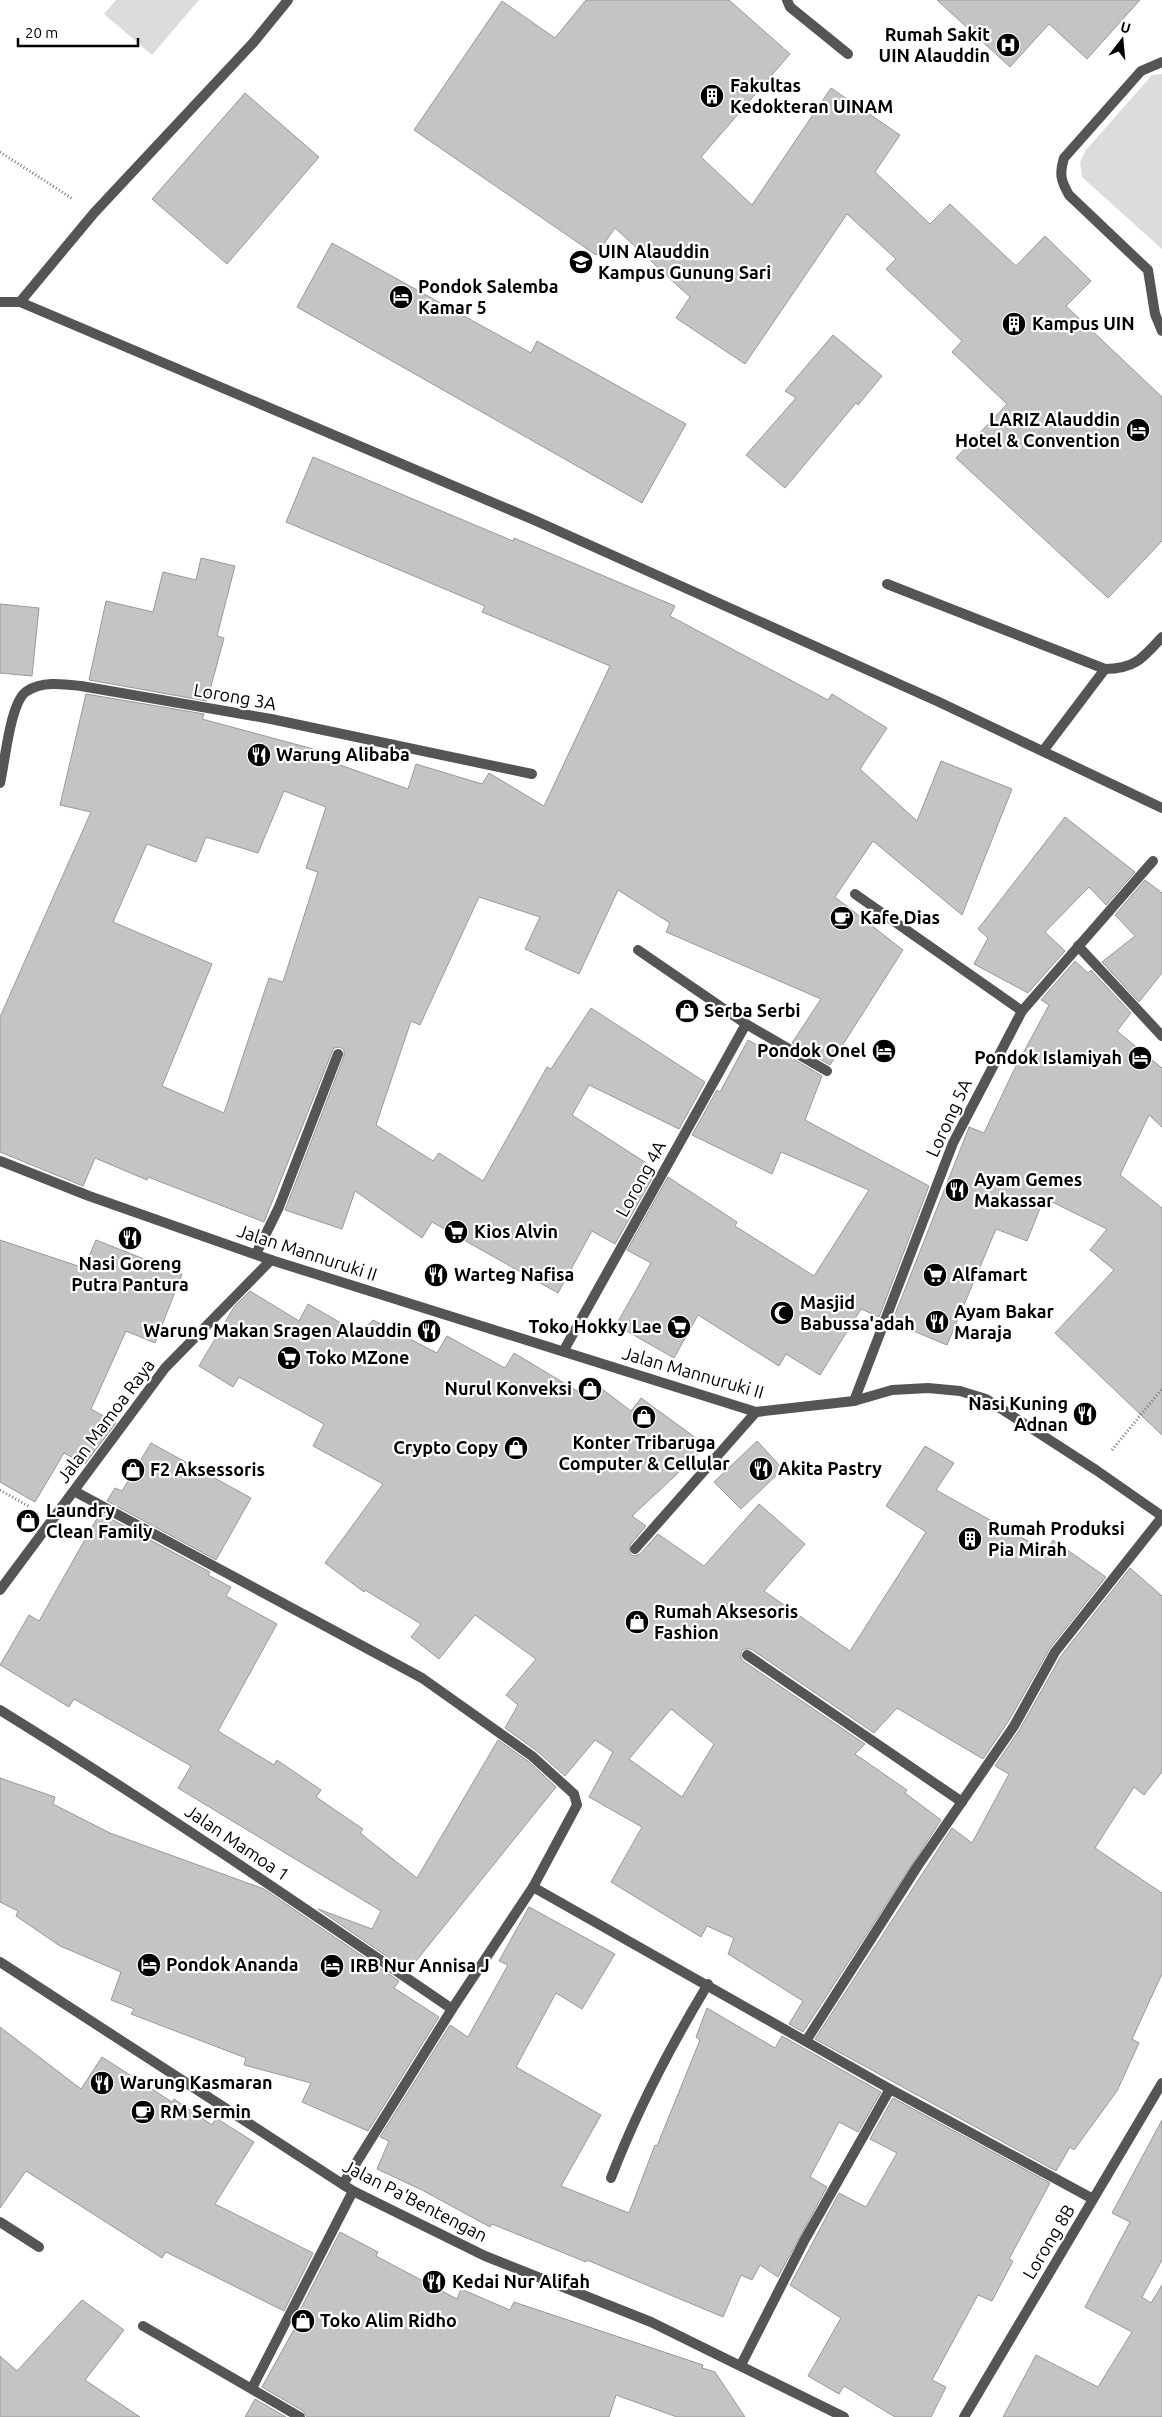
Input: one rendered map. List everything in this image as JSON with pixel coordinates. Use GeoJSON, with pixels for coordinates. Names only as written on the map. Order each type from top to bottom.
{"type":"FeatureCollection","features":[{"type":"Feature","properties":{"kind":"street"},"geometry":{"type":"LineString","coordinates":[[20,302],[94,213],[253,43],[288,0]]}},
{"type":"Feature","properties":{"kind":"street"},"geometry":{"type":"LineString","coordinates":[[787,0],[790,7],[848,54]]}},
{"type":"Feature","properties":{"kind":"street"},"geometry":{"type":"LineString","coordinates":[[1162,62],[1141,71],[1064,158],[1059,172],[1061,182],[1070,194],[1148,270],[1154,297],[1155,314],[1162,331]]}},
{"type":"Feature","properties":{"kind":"street"},"geometry":{"type":"LineString","coordinates":[[1154,297],[1162,289]]}},
{"type":"Feature","properties":{"kind":"street"},"geometry":{"type":"LineString","coordinates":[[0,302],[20,302],[534,520],[939,702],[1162,808]]}},
{"type":"Feature","properties":{"kind":"street"},"geometry":{"type":"LineString","coordinates":[[887,584],[1105,669],[1122,669],[1143,659],[1162,637]]}},
{"type":"Feature","properties":{"kind":"street"},"geometry":{"type":"LineString","coordinates":[[1043,751],[1105,669]]}},
{"type":"Feature","properties":{"kind":"street","name":"Lorong 3A"},"geometry":{"type":"LineString","coordinates":[[0,783],[14,713],[20,698],[26,691],[54,684],[81,686],[271,720],[532,774]]}},
{"type":"Feature","properties":{"kind":"street","name":"Lorong 5A"},"geometry":{"type":"LineString","coordinates":[[854,1401],[953,1143],[1022,1011],[1153,861]]}},
{"type":"Feature","properties":{"kind":"street"},"geometry":{"type":"LineString","coordinates":[[855,894],[1022,1011]]}},
{"type":"Feature","properties":{"kind":"street"},"geometry":{"type":"LineString","coordinates":[[1078,946],[1162,1036]]}},
{"type":"Feature","properties":{"kind":"street"},"geometry":{"type":"LineString","coordinates":[[638,950],[746,1024],[827,1072]]}},
{"type":"Feature","properties":{"kind":"street","name":"Lorong 4A"},"geometry":{"type":"LineString","coordinates":[[564,1350],[746,1024]]}},
{"type":"Feature","properties":{"kind":"street"},"geometry":{"type":"LineString","coordinates":[[256,1254],[279,1207],[338,1054]]}},
{"type":"Feature","properties":{"kind":"street","name":"Jalan Mannuruki II"},"geometry":{"type":"LineString","coordinates":[[0,1161],[89,1196],[271,1260],[564,1350],[756,1412],[854,1401],[892,1390],[928,1388],[960,1391],[986,1399],[1096,1470],[1162,1516]]}},
{"type":"Feature","properties":{"kind":"street","name":"Jalan Mamoa Raya"},"geometry":{"type":"LineString","coordinates":[[0,1590],[165,1368],[271,1260]]}},
{"type":"Feature","properties":{"kind":"street"},"geometry":{"type":"LineString","coordinates":[[635,1550],[756,1412]]}},
{"type":"Feature","properties":{"kind":"street"},"geometry":{"type":"LineString","coordinates":[[74,1491],[422,1678],[539,1762],[574,1794],[577,1805],[533,1887],[452,2009],[343,2184]]}},
{"type":"Feature","properties":{"kind":"street"},"geometry":{"type":"LineString","coordinates":[[806,2041],[962,1802],[1014,1726],[1055,1652],[1162,1516]]}},
{"type":"Feature","properties":{"kind":"street"},"geometry":{"type":"LineString","coordinates":[[747,1655],[962,1802]]}},
{"type":"Feature","properties":{"kind":"street","name":"Jalan Mamoa 1"},"geometry":{"type":"LineString","coordinates":[[0,1710],[222,1852],[452,2009]]}},
{"type":"Feature","properties":{"kind":"street"},"geometry":{"type":"LineString","coordinates":[[533,1887],[708,1984],[890,2089],[1093,2199]]}},
{"type":"Feature","properties":{"kind":"street","name":"Jalan Pa'Bentengan"},"geometry":{"type":"LineString","coordinates":[[0,1962],[353,2191],[485,2256],[651,2322],[844,2417]]}},
{"type":"Feature","properties":{"kind":"street"},"geometry":{"type":"LineString","coordinates":[[611,2178],[644,2100],[675,2039],[708,1984]]}},
{"type":"Feature","properties":{"kind":"street","name":"Lorong 8B"},"geometry":{"type":"LineString","coordinates":[[964,2417],[1162,2084]]}},
{"type":"Feature","properties":{"kind":"street"},"geometry":{"type":"LineString","coordinates":[[741,2366],[804,2240],[890,2089]]}},
{"type":"Feature","properties":{"kind":"street"},"geometry":{"type":"LineString","coordinates":[[252,2388],[353,2191]]}},
{"type":"Feature","properties":{"kind":"street"},"geometry":{"type":"LineString","coordinates":[[0,2222],[39,2247]]}},
{"type":"Feature","properties":{"kind":"street"},"geometry":{"type":"LineString","coordinates":[[143,2326],[300,2417]]}},
{"type":"Feature","properties":{"kind":"path"},"geometry":{"type":"LineString","coordinates":[[0,152],[94,213]]}},
{"type":"Feature","properties":{"kind":"path"},"geometry":{"type":"LineString","coordinates":[[1096,1470],[1162,1389]]}},
{"type":"Feature","properties":{"kind":"path"},"geometry":{"type":"LineString","coordinates":[[0,1490],[53,1520]]}},
{"type":"Feature","properties":{"kind":"shaded area"},"geometry":{"type":"Polygon","coordinates":[[[116,0],[199,0],[152,55],[104,14],[116,0]]]}},
{"type":"Feature","properties":{"kind":"shaded area"},"geometry":{"type":"Polygon","coordinates":[[[1162,74],[1162,249],[1082,177],[1080,162],[1086,150],[1152,75],[1162,74]]]}},
{"type":"Feature","properties":{"kind":"building"},"geometry":{"type":"Polygon","coordinates":[[[586,0],[729,0],[790,54],[701,157],[752,205],[831,88],[900,135],[875,172],[930,224],[950,204],[1016,266],[1045,236],[1091,281],[1066,306],[1162,397],[1162,541],[1108,598],[956,458],[1007,404],[952,352],[962,341],[886,269],[896,259],[847,214],[745,364],[676,318],[690,297],[615,228],[596,255],[414,130],[502,1],[555,38],[586,0]]]}},
{"type":"Feature","properties":{"kind":"building","name":"Rumah Sakit UIN Alauddin"},"geometry":{"type":"Polygon","coordinates":[[[937,0],[1140,0],[1087,59],[1049,24],[1010,67],[937,0]]]}},
{"type":"Feature","properties":{"kind":"building"},"geometry":{"type":"Polygon","coordinates":[[[245,93],[319,157],[227,264],[152,199],[245,93]]]}},
{"type":"Feature","properties":{"kind":"building"},"geometry":{"type":"Polygon","coordinates":[[[332,243],[531,353],[537,341],[686,424],[642,503],[297,307],[332,243]]]}},
{"type":"Feature","properties":{"kind":"building"},"geometry":{"type":"Polygon","coordinates":[[[833,335],[882,376],[858,405],[856,403],[785,488],[746,455],[796,398],[785,391],[833,335]]]}},
{"type":"Feature","properties":{"kind":"building"},"geometry":{"type":"Polygon","coordinates":[[[313,457],[513,541],[514,538],[675,606],[670,616],[828,700],[832,694],[887,728],[860,769],[917,821],[941,761],[1012,789],[962,915],[873,841],[835,897],[903,950],[830,1065],[792,1043],[821,999],[666,932],[670,923],[618,890],[579,974],[525,949],[540,917],[479,897],[420,1025],[411,1021],[376,1125],[433,1161],[439,1153],[483,1181],[547,1067],[551,1069],[591,1008],[705,1082],[679,1129],[589,1085],[572,1115],[657,1170],[615,1244],[592,1231],[558,1293],[432,1222],[422,1238],[355,1191],[342,1229],[285,1210],[344,1056],[344,1050],[340,1047],[334,1048],[332,1052],[264,1222],[148,1177],[147,1180],[95,1158],[83,1186],[0,1152],[0,1017],[91,812],[60,805],[86,694],[204,714],[202,719],[328,753],[326,760],[408,789],[416,764],[482,784],[489,773],[544,806],[610,666],[482,612],[485,606],[286,522],[313,457]],[[284,791],[258,853],[206,837],[196,862],[147,844],[113,922],[212,964],[162,1086],[224,1113],[269,978],[283,982],[318,872],[306,868],[326,807],[284,791]]]}},
{"type":"Feature","properties":{"kind":"building"},"geometry":{"type":"Polygon","coordinates":[[[201,558],[235,566],[217,636],[224,638],[207,701],[89,680],[106,601],[153,612],[163,572],[196,580],[201,558]]]}},
{"type":"Feature","properties":{"kind":"building"},"geometry":{"type":"Polygon","coordinates":[[[0,604],[39,608],[32,676],[0,673],[0,604]]]}},
{"type":"Feature","properties":{"kind":"building"},"geometry":{"type":"Polygon","coordinates":[[[1065,817],[1135,872],[1106,905],[1089,887],[1045,932],[1065,951],[1028,993],[974,964],[988,938],[978,929],[1065,817]]]}},
{"type":"Feature","properties":{"kind":"building"},"geometry":{"type":"Polygon","coordinates":[[[1145,880],[1162,893],[1162,973],[1139,1002],[1102,962],[1135,936],[1115,915],[1145,880]]]}},
{"type":"Feature","properties":{"kind":"building"},"geometry":{"type":"Polygon","coordinates":[[[1075,961],[1088,973],[1091,970],[1131,1013],[1117,1031],[1162,1068],[1162,1127],[1149,1115],[1120,1175],[1162,1208],[1162,1435],[1055,1333],[1114,1270],[1090,1250],[1107,1229],[1044,1198],[1027,1241],[996,1229],[947,1345],[892,1322],[969,1127],[984,1133],[1013,1072],[1049,1005],[1041,1000],[1075,961]]]}},
{"type":"Feature","properties":{"kind":"building"},"geometry":{"type":"Polygon","coordinates":[[[748,1040],[782,1058],[785,1054],[822,1076],[805,1120],[929,1186],[879,1317],[861,1309],[820,1375],[786,1354],[779,1366],[698,1315],[674,1358],[616,1325],[651,1263],[627,1250],[668,1177],[737,1222],[735,1226],[814,1276],[869,1190],[781,1152],[772,1174],[692,1135],[717,1090],[720,1092],[748,1040]]]}},
{"type":"Feature","properties":{"kind":"building"},"geometry":{"type":"Polygon","coordinates":[[[0,1240],[84,1268],[96,1240],[182,1274],[155,1343],[126,1331],[91,1409],[116,1423],[85,1464],[64,1453],[35,1502],[0,1482],[0,1240]]]}},
{"type":"Feature","properties":{"kind":"building"},"geometry":{"type":"Polygon","coordinates":[[[250,1291],[299,1321],[308,1304],[360,1334],[373,1320],[437,1353],[447,1336],[505,1368],[514,1353],[579,1392],[589,1379],[631,1411],[641,1398],[707,1446],[632,1516],[646,1526],[630,1545],[630,1554],[634,1556],[640,1554],[658,1534],[704,1566],[759,1504],[805,1544],[764,1591],[850,1651],[926,1532],[886,1506],[925,1446],[954,1463],[936,1490],[1046,1551],[1053,1540],[1106,1577],[1050,1648],[1008,1722],[983,1759],[897,1708],[874,1733],[751,1649],[744,1649],[741,1652],[743,1661],[865,1744],[855,1754],[907,1790],[905,1793],[941,1820],[803,2032],[789,2024],[803,2001],[728,1954],[734,1938],[707,1926],[701,1937],[611,1882],[642,1827],[589,1797],[613,1752],[595,1740],[565,1776],[537,1751],[505,1728],[518,1705],[506,1695],[536,1659],[475,1615],[439,1659],[411,1637],[421,1624],[365,1590],[364,1592],[325,1563],[383,1484],[313,1446],[324,1424],[239,1377],[233,1387],[199,1366],[234,1307],[250,1291]],[[671,1709],[629,1759],[682,1797],[714,1744],[671,1709]]]}},
{"type":"Feature","properties":{"kind":"building"},"geometry":{"type":"Polygon","coordinates":[[[757,1441],[783,1469],[741,1509],[714,1482],[757,1441]]]}},
{"type":"Feature","properties":{"kind":"building"},"geometry":{"type":"Polygon","coordinates":[[[151,1443],[251,1498],[216,1560],[107,1501],[115,1488],[122,1491],[151,1443]]]}},
{"type":"Feature","properties":{"kind":"building"},"geometry":{"type":"Polygon","coordinates":[[[100,1513],[210,1572],[208,1575],[231,1587],[226,1596],[277,1624],[218,1731],[274,1765],[277,1760],[321,1790],[316,1797],[363,1829],[360,1833],[417,1878],[498,1740],[528,1761],[556,1787],[408,1971],[318,1909],[372,1929],[381,1911],[178,1788],[191,1766],[74,1699],[69,1707],[0,1665],[29,1615],[39,1621],[100,1513]]]}},
{"type":"Feature","properties":{"kind":"building"},"geometry":{"type":"Polygon","coordinates":[[[1130,1568],[1162,1596],[1162,1772],[1144,1795],[1134,1787],[1095,1848],[1162,1893],[1162,1974],[1132,2039],[1139,2043],[1117,2091],[1074,2150],[1070,2147],[1056,2171],[815,2039],[952,1828],[972,1843],[1009,1774],[995,1766],[1020,1729],[1061,1656],[1130,1568]]]}},
{"type":"Feature","properties":{"kind":"building"},"geometry":{"type":"Polygon","coordinates":[[[0,1778],[55,1797],[53,1804],[110,1833],[264,1889],[399,1981],[394,1988],[439,2017],[368,2131],[302,2102],[311,2083],[244,2065],[246,2058],[131,2014],[134,2009],[111,2000],[121,1972],[60,1946],[16,1916],[18,1911],[0,1902],[0,1778]]]}},
{"type":"Feature","properties":{"kind":"building"},"geometry":{"type":"Polygon","coordinates":[[[529,1907],[615,1954],[582,2009],[556,1993],[516,2067],[601,2115],[561,2186],[629,2213],[655,2145],[657,2146],[700,2040],[696,2037],[707,2008],[775,2048],[782,2036],[881,2092],[858,2132],[839,2122],[810,2177],[827,2187],[778,2277],[760,2265],[752,2280],[741,2275],[723,2317],[587,2260],[586,2262],[492,2224],[490,2227],[422,2190],[377,2169],[389,2141],[380,2137],[450,2025],[468,2037],[508,1965],[499,1961],[529,1907]]]}},
{"type":"Feature","properties":{"kind":"building"},"geometry":{"type":"Polygon","coordinates":[[[0,2027],[81,2089],[102,2057],[172,2102],[174,2099],[212,2125],[216,2118],[254,2142],[215,2204],[313,2253],[284,2311],[166,2252],[162,2258],[26,2171],[0,2208],[0,2027]]]}},
{"type":"Feature","properties":{"kind":"building"},"geometry":{"type":"Polygon","coordinates":[[[893,2098],[1050,2183],[1009,2259],[1013,2261],[992,2301],[978,2295],[932,2380],[946,2387],[931,2417],[895,2417],[844,2386],[839,2394],[808,2376],[841,2318],[790,2285],[839,2193],[866,2207],[897,2153],[870,2139],[893,2098]]]}},
{"type":"Feature","properties":{"kind":"building"},"geometry":{"type":"Polygon","coordinates":[[[1162,2120],[1162,2260],[1142,2297],[1151,2303],[1162,2285],[1162,2417],[1003,2417],[1036,2355],[1098,2387],[1132,2332],[1085,2307],[1130,2222],[1112,2213],[1162,2120]]]}},
{"type":"Feature","properties":{"kind":"building"},"geometry":{"type":"Polygon","coordinates":[[[340,2232],[378,2252],[376,2256],[457,2299],[461,2289],[510,2310],[514,2302],[703,2365],[702,2368],[715,2372],[745,2417],[677,2417],[616,2395],[609,2417],[307,2417],[303,2411],[262,2387],[297,2324],[294,2322],[340,2232]]]}},
{"type":"Feature","properties":{"kind":"building"},"geometry":{"type":"Polygon","coordinates":[[[82,2300],[124,2330],[85,2380],[140,2417],[0,2417],[0,2356],[17,2371],[82,2300]]]}},
{"type":"Feature","properties":{"kind":"building"},"geometry":{"type":"Polygon","coordinates":[[[255,2399],[286,2417],[245,2417],[255,2399]]]}},
{"type":"Feature","properties":{"kind":"place","name":"Rumah Sakit UIN Alauddin"},"geometry":{"type":"Point","coordinates":[1008,45]}},
{"type":"Feature","properties":{"kind":"place","name":"Fakultas Kedokteran UINAM"},"geometry":{"type":"Point","coordinates":[712,96]}},
{"type":"Feature","properties":{"kind":"place","name":"UIN Alauddin Kampus Gunung Sari"},"geometry":{"type":"Point","coordinates":[581,262]}},
{"type":"Feature","properties":{"kind":"place","name":"Pondok Salemba Kamar 5"},"geometry":{"type":"Point","coordinates":[401,297]}},
{"type":"Feature","properties":{"kind":"place","name":"Kampus UIN"},"geometry":{"type":"Point","coordinates":[1014,324]}},
{"type":"Feature","properties":{"kind":"place","name":"LARIZ Alauddin Hotel & Convention"},"geometry":{"type":"Point","coordinates":[1138,430]}},
{"type":"Feature","properties":{"kind":"place","name":"Warung Alibaba"},"geometry":{"type":"Point","coordinates":[259,755]}},
{"type":"Feature","properties":{"kind":"place","name":"Kafe Dias"},"geometry":{"type":"Point","coordinates":[842,918]}},
{"type":"Feature","properties":{"kind":"place","name":"Serba Serbi"},"geometry":{"type":"Point","coordinates":[687,1011]}},
{"type":"Feature","properties":{"kind":"place","name":"Pondok Onel"},"geometry":{"type":"Point","coordinates":[884,1051]}},
{"type":"Feature","properties":{"kind":"place","name":"Pondok Islamiyah"},"geometry":{"type":"Point","coordinates":[1140,1058]}},
{"type":"Feature","properties":{"kind":"place","name":"Ayam Gemes Makassar"},"geometry":{"type":"Point","coordinates":[957,1190]}},
{"type":"Feature","properties":{"kind":"place","name":"Kios Alvin"},"geometry":{"type":"Point","coordinates":[456,1232]}},
{"type":"Feature","properties":{"kind":"place","name":"Nasi Goreng Putra Pantura"},"geometry":{"type":"Point","coordinates":[130,1238]}},
{"type":"Feature","properties":{"kind":"place","name":"Warteg Nafisa"},"geometry":{"type":"Point","coordinates":[436,1275]}},
{"type":"Feature","properties":{"kind":"place","name":"Alfamart"},"geometry":{"type":"Point","coordinates":[935,1275]}},
{"type":"Feature","properties":{"kind":"place","name":"Masjid Babussa'adah"},"geometry":{"type":"Point","coordinates":[782,1313]}},
{"type":"Feature","properties":{"kind":"place","name":"Ayam Bakar Maraja"},"geometry":{"type":"Point","coordinates":[937,1322]}},
{"type":"Feature","properties":{"kind":"place","name":"Toko Hokky Lae"},"geometry":{"type":"Point","coordinates":[679,1327]}},
{"type":"Feature","properties":{"kind":"place","name":"Warung Makan Sragen Alauddin"},"geometry":{"type":"Point","coordinates":[429,1331]}},
{"type":"Feature","properties":{"kind":"place","name":"Toko MZone"},"geometry":{"type":"Point","coordinates":[289,1358]}},
{"type":"Feature","properties":{"kind":"place","name":"Nurul Konveksi"},"geometry":{"type":"Point","coordinates":[590,1389]}},
{"type":"Feature","properties":{"kind":"place","name":"Nasi Kuning Adnan"},"geometry":{"type":"Point","coordinates":[1085,1414]}},
{"type":"Feature","properties":{"kind":"place","name":"Konter Tribaruga Computer & Cellular"},"geometry":{"type":"Point","coordinates":[644,1417]}},
{"type":"Feature","properties":{"kind":"place","name":"Crypto Copy"},"geometry":{"type":"Point","coordinates":[516,1448]}},
{"type":"Feature","properties":{"kind":"place","name":"Akita Pastry"},"geometry":{"type":"Point","coordinates":[761,1469]}},
{"type":"Feature","properties":{"kind":"place","name":"F2 Aksessoris"},"geometry":{"type":"Point","coordinates":[133,1470]}},
{"type":"Feature","properties":{"kind":"place","name":"Laundry Clean Family"},"geometry":{"type":"Point","coordinates":[28,1521]}},
{"type":"Feature","properties":{"kind":"place","name":"Rumah Produksi Pia Mirah"},"geometry":{"type":"Point","coordinates":[970,1539]}},
{"type":"Feature","properties":{"kind":"place","name":"Rumah Aksesoris Fashion"},"geometry":{"type":"Point","coordinates":[637,1622]}},
{"type":"Feature","properties":{"kind":"place","name":"Pondok Ananda"},"geometry":{"type":"Point","coordinates":[149,1965]}},
{"type":"Feature","properties":{"kind":"place","name":"IRB Nur Annisa J"},"geometry":{"type":"Point","coordinates":[332,1966]}},
{"type":"Feature","properties":{"kind":"place","name":"Warung Kasmaran"},"geometry":{"type":"Point","coordinates":[102,2083]}},
{"type":"Feature","properties":{"kind":"place","name":"RM Sermin"},"geometry":{"type":"Point","coordinates":[143,2112]}},
{"type":"Feature","properties":{"kind":"place","name":"Kedai Nur Alifah"},"geometry":{"type":"Point","coordinates":[434,2282]}},
{"type":"Feature","properties":{"kind":"place","name":"Toko Alim Ridho"},"geometry":{"type":"Point","coordinates":[303,2321]}}]}
